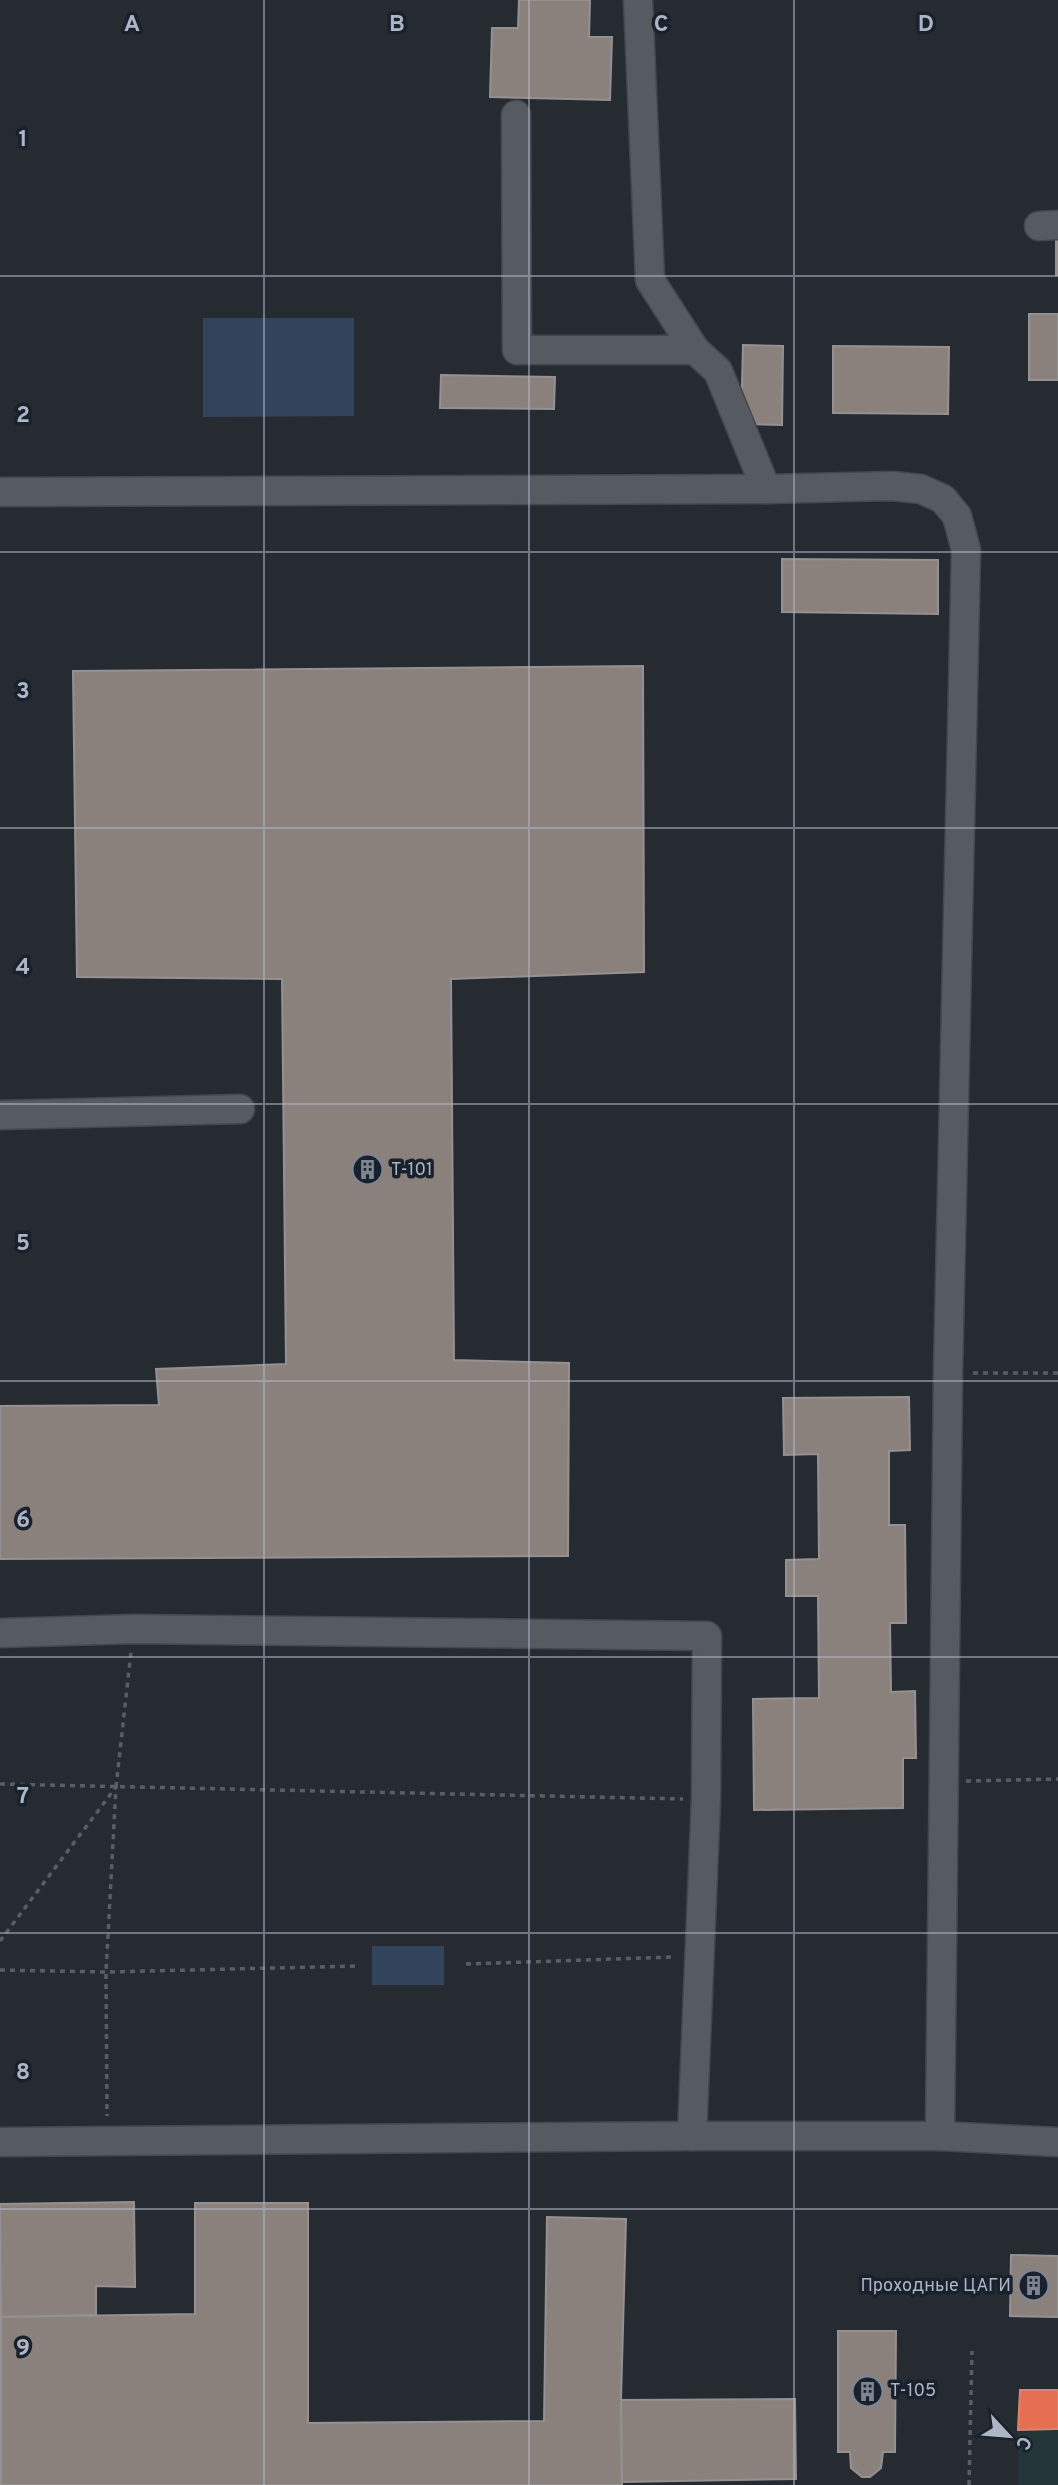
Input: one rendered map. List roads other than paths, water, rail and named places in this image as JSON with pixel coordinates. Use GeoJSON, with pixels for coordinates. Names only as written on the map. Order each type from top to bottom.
{"type":"FeatureCollection","features":[{"type":"Feature","properties":{"kind":"street"},"geometry":{"type":"LineString","coordinates":[[639,0],[650,280],[695,350],[718,371],[766,489]]}},
{"type":"Feature","properties":{"kind":"street"},"geometry":{"type":"LineString","coordinates":[[516,115],[517,350],[695,350]]}},
{"type":"Feature","properties":{"kind":"street"},"geometry":{"type":"LineString","coordinates":[[0,492],[766,489],[892,486],[921,489],[943,499],[957,516],[967,550],[947,1373],[940,2136]]}},
{"type":"Feature","properties":{"kind":"street"},"geometry":{"type":"LineString","coordinates":[[0,1115],[240,1109]]}},
{"type":"Feature","properties":{"kind":"street"},"geometry":{"type":"LineString","coordinates":[[0,1633],[134,1629],[708,1636],[706,1799],[692,2136]]}},
{"type":"Feature","properties":{"kind":"street"},"geometry":{"type":"LineString","coordinates":[[0,2142],[940,2136],[1058,2142]]}},
{"type":"Feature","properties":{"kind":"water"},"geometry":{"type":"Polygon","coordinates":[[[203,318],[354,318],[354,416],[203,417],[203,318]]]}},
{"type":"Feature","properties":{"kind":"water"},"geometry":{"type":"Polygon","coordinates":[[[372,1946],[444,1946],[444,1985],[372,1985],[372,1946]]]}},
{"type":"Feature","properties":{"kind":"place","name":"Т-101"},"geometry":{"type":"Point","coordinates":[368,1170]}},
{"type":"Feature","properties":{"kind":"place","name":"Проходные ЦАГИ"},"geometry":{"type":"Point","coordinates":[1034,2286]}},
{"type":"Feature","properties":{"kind":"place","name":"Т-105"},"geometry":{"type":"Point","coordinates":[867,2391]}}]}
